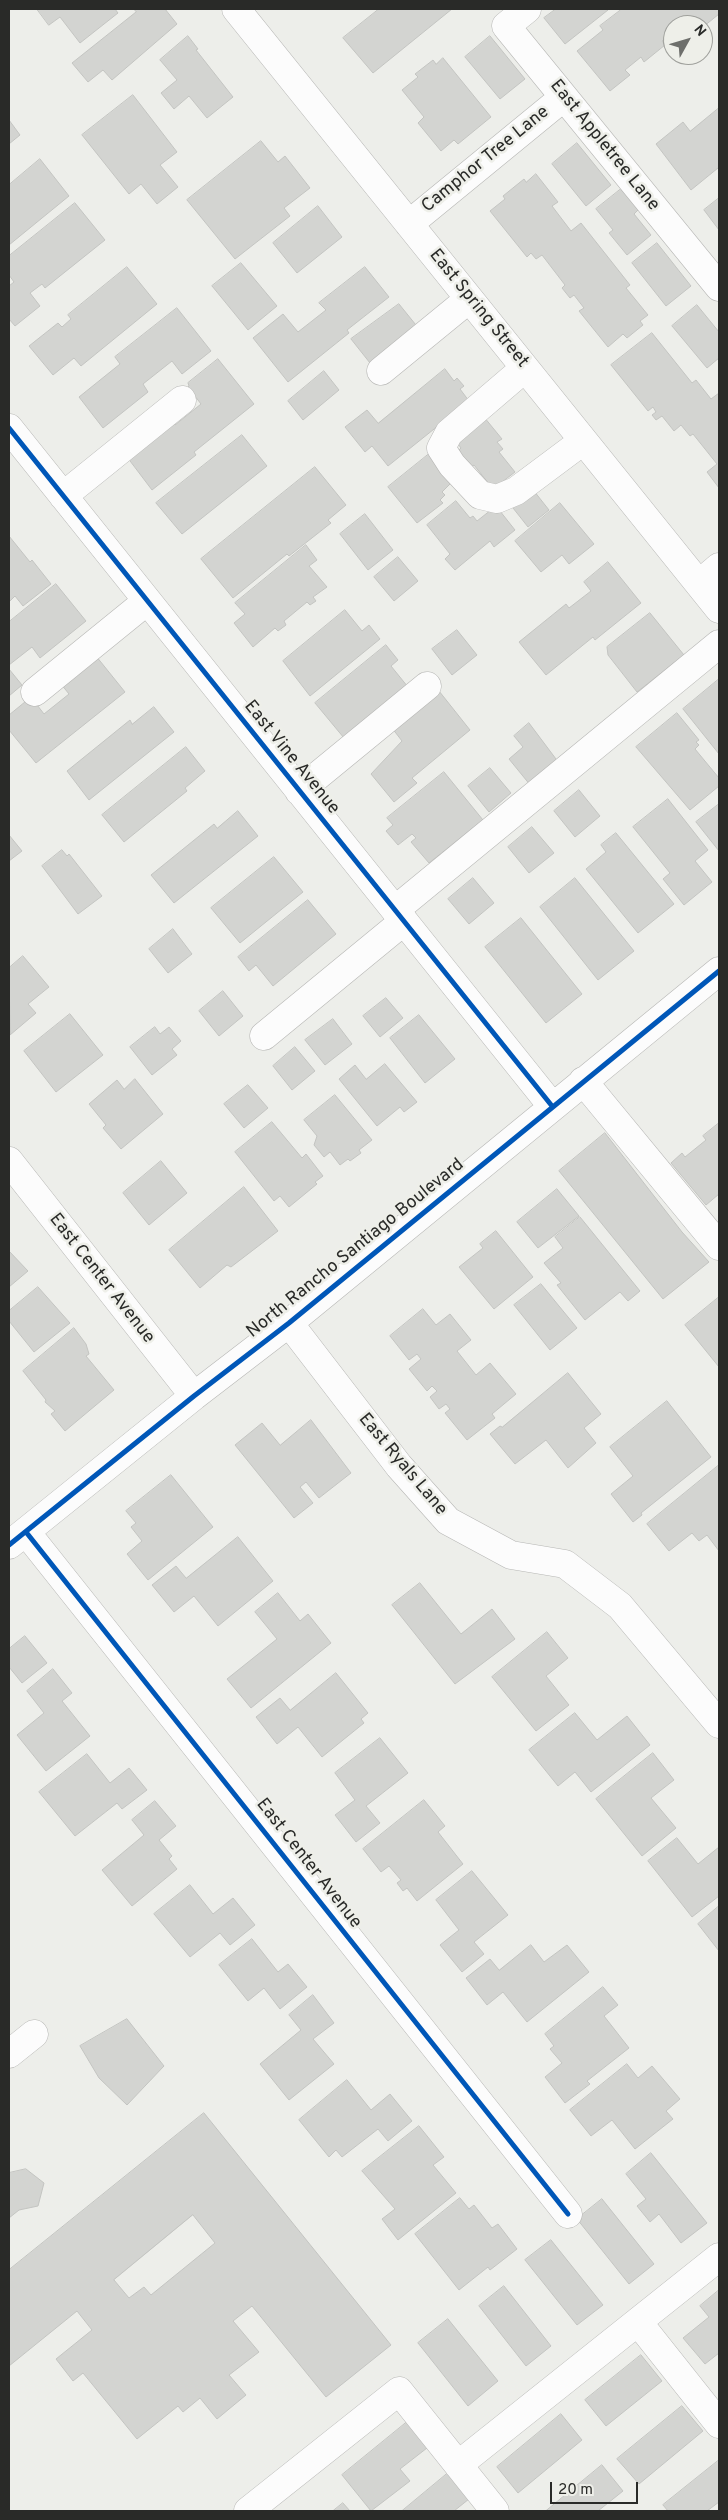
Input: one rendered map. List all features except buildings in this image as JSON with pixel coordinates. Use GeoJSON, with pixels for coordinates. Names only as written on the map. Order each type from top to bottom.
{"type":"FeatureCollection","features":[{"type":"Feature","properties":{"kind":"street","name":"East Spring Street"},"geometry":{"type":"LineString","coordinates":[[236,9],[584,441],[709,576],[719,610]]}},
{"type":"Feature","properties":{"kind":"street","name":"East Appletree Lane"},"geometry":{"type":"LineString","coordinates":[[527,9],[506,26],[716,276]]}},
{"type":"Feature","properties":{"kind":"street","name":"Camphor Tree Lane"},"geometry":{"type":"LineString","coordinates":[[409,224],[564,97]]}},
{"type":"Feature","properties":{"kind":"street"},"geometry":{"type":"LineString","coordinates":[[381,371],[469,298]]}},
{"type":"Feature","properties":{"kind":"street"},"geometry":{"type":"LineString","coordinates":[[525,368],[448,433],[441,448],[452,465],[480,495],[497,499],[516,491],[584,441]]}},
{"type":"Feature","properties":{"kind":"street"},"geometry":{"type":"LineString","coordinates":[[63,496],[182,400]]}},
{"type":"Feature","properties":{"kind":"street","name":"East Vine Avenue"},"geometry":{"type":"LineString","coordinates":[[9,428],[552,1106]]}},
{"type":"Feature","properties":{"kind":"street"},"geometry":{"type":"LineString","coordinates":[[35,692],[147,601]]}},
{"type":"Feature","properties":{"kind":"street"},"geometry":{"type":"LineString","coordinates":[[264,1036],[399,915],[719,644]]}},
{"type":"Feature","properties":{"kind":"street"},"geometry":{"type":"LineString","coordinates":[[299,791],[427,686]]}},
{"type":"Feature","properties":{"kind":"street","name":"North Rancho Santiago Boulevard"},"geometry":{"type":"LineString","coordinates":[[17,1538],[194,1396],[289,1323],[719,971]]}},
{"type":"Feature","properties":{"kind":"street"},"geometry":{"type":"LineString","coordinates":[[583,1081],[719,1246]]}},
{"type":"Feature","properties":{"kind":"street","name":"East Center Avenue"},"geometry":{"type":"LineString","coordinates":[[9,1162],[194,1396]]}},
{"type":"Feature","properties":{"kind":"street","name":"East Ryals Lane"},"geometry":{"type":"LineString","coordinates":[[289,1323],[399,1466],[448,1521],[511,1555],[565,1564],[620,1606],[719,1724]]}},
{"type":"Feature","properties":{"kind":"street","name":"East Center Avenue"},"geometry":{"type":"LineString","coordinates":[[17,1538],[568,2214]]}},
{"type":"Feature","properties":{"kind":"street"},"geometry":{"type":"LineString","coordinates":[[9,2054],[34,2034]]}},
{"type":"Feature","properties":{"kind":"street"},"geometry":{"type":"LineString","coordinates":[[458,2465],[719,2257]]}},
{"type":"Feature","properties":{"kind":"street"},"geometry":{"type":"LineString","coordinates":[[638,2322],[719,2424]]}},
{"type":"Feature","properties":{"kind":"street"},"geometry":{"type":"LineString","coordinates":[[248,2511],[399,2391],[495,2511]]}},
{"type":"Feature","properties":{"kind":"cycle path"},"geometry":{"type":"LineString","coordinates":[[9,428],[552,1106]]}},
{"type":"Feature","properties":{"kind":"cycle path"},"geometry":{"type":"LineString","coordinates":[[9,1545],[194,1396],[289,1323],[719,971]]}},
{"type":"Feature","properties":{"kind":"cycle path"},"geometry":{"type":"LineString","coordinates":[[26,1532],[568,2214]]}}]}
